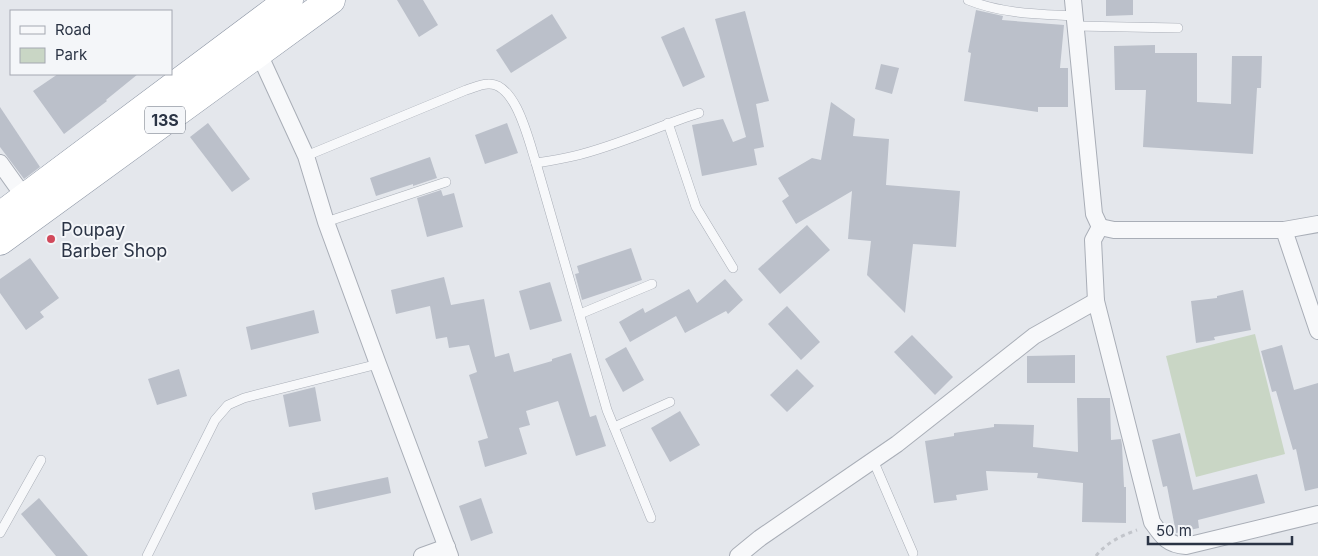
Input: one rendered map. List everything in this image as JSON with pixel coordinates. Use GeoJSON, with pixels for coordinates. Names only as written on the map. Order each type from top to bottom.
{"type":"FeatureCollection","features":[{"type":"Feature","properties":{"kind":"highway","name":"13S"},"geometry":{"type":"LineString","coordinates":[[0,241],[254,41],[288,0]]}},
{"type":"Feature","properties":{"kind":"highway","name":"13S"},"geometry":{"type":"LineString","coordinates":[[0,216],[254,41],[331,0]]}},
{"type":"Feature","properties":{"kind":"street"},"geometry":{"type":"LineString","coordinates":[[1075,14],[1094,214],[1100,227]]}},
{"type":"Feature","properties":{"kind":"street"},"geometry":{"type":"LineString","coordinates":[[254,41],[306,156],[326,222],[449,551],[422,556]]}},
{"type":"Feature","properties":{"kind":"street"},"geometry":{"type":"LineString","coordinates":[[0,164],[25,198]]}},
{"type":"Feature","properties":{"kind":"street"},"geometry":{"type":"LineString","coordinates":[[1100,227],[1114,230],[1284,230],[1318,224]]}},
{"type":"Feature","properties":{"kind":"street"},"geometry":{"type":"LineString","coordinates":[[1100,227],[1093,240],[1096,301],[1152,522],[1166,540],[1176,546],[1186,546],[1318,514]]}},
{"type":"Feature","properties":{"kind":"street"},"geometry":{"type":"LineString","coordinates":[[1284,230],[1318,331]]}},
{"type":"Feature","properties":{"kind":"street"},"geometry":{"type":"LineString","coordinates":[[738,556],[760,538],[897,444],[1034,336],[1096,301]]}},
{"type":"Feature","properties":{"kind":"lane"},"geometry":{"type":"LineString","coordinates":[[968,0],[1016,12],[1075,14],[1178,28]]}},
{"type":"Feature","properties":{"kind":"lane"},"geometry":{"type":"LineString","coordinates":[[306,156],[466,90],[489,84],[500,86],[512,98],[536,163],[607,410],[652,518]]}},
{"type":"Feature","properties":{"kind":"lane"},"geometry":{"type":"LineString","coordinates":[[536,163],[575,156],[699,113]]}},
{"type":"Feature","properties":{"kind":"lane"},"geometry":{"type":"LineString","coordinates":[[668,123],[696,207],[733,268]]}},
{"type":"Feature","properties":{"kind":"lane"},"geometry":{"type":"LineString","coordinates":[[326,222],[446,182]]}},
{"type":"Feature","properties":{"kind":"lane"},"geometry":{"type":"LineString","coordinates":[[580,314],[652,284]]}},
{"type":"Feature","properties":{"kind":"lane"},"geometry":{"type":"LineString","coordinates":[[147,556],[215,420],[228,405],[244,398],[378,364]]}},
{"type":"Feature","properties":{"kind":"lane"},"geometry":{"type":"LineString","coordinates":[[614,427],[670,402]]}},
{"type":"Feature","properties":{"kind":"lane"},"geometry":{"type":"LineString","coordinates":[[0,533],[41,460]]}},
{"type":"Feature","properties":{"kind":"lane"},"geometry":{"type":"LineString","coordinates":[[873,460],[913,553]]}},
{"type":"Feature","properties":{"kind":"path"},"geometry":{"type":"LineString","coordinates":[[1096,556],[1102,548],[1119,537],[1152,522]]}},
{"type":"Feature","properties":{"kind":"green space"},"geometry":{"type":"Polygon","coordinates":[[[1255,334],[1285,454],[1196,477],[1166,356],[1255,334]]]}},
{"type":"Feature","properties":{"kind":"building"},"geometry":{"type":"Polygon","coordinates":[[[397,0],[423,0],[438,25],[419,37],[397,0]]]}},
{"type":"Feature","properties":{"kind":"building"},"geometry":{"type":"Polygon","coordinates":[[[1106,0],[1133,0],[1133,15],[1106,16],[1106,0]]]}},
{"type":"Feature","properties":{"kind":"building"},"geometry":{"type":"Polygon","coordinates":[[[976,10],[1003,16],[1002,20],[1064,25],[1060,68],[1068,68],[1068,107],[1038,107],[1038,112],[964,101],[971,53],[968,52],[976,10]]]}},
{"type":"Feature","properties":{"kind":"building"},"geometry":{"type":"Polygon","coordinates":[[[745,11],[769,101],[756,104],[764,147],[754,149],[757,165],[702,176],[692,125],[723,119],[733,142],[746,137],[715,19],[745,11]]]}},
{"type":"Feature","properties":{"kind":"building"},"geometry":{"type":"Polygon","coordinates":[[[552,14],[567,38],[511,73],[496,50],[552,14]]]}},
{"type":"Feature","properties":{"kind":"building"},"geometry":{"type":"Polygon","coordinates":[[[684,27],[705,77],[683,87],[661,37],[684,27]]]}},
{"type":"Feature","properties":{"kind":"building"},"geometry":{"type":"Polygon","coordinates":[[[1155,45],[1155,53],[1197,53],[1197,102],[1231,104],[1232,56],[1262,56],[1261,88],[1257,88],[1253,154],[1143,147],[1146,90],[1115,90],[1114,46],[1155,45]]]}},
{"type":"Feature","properties":{"kind":"building"},"geometry":{"type":"Polygon","coordinates":[[[881,64],[899,68],[892,94],[875,89],[881,64]]]}},
{"type":"Feature","properties":{"kind":"building"},"geometry":{"type":"Polygon","coordinates":[[[57,75],[137,75],[64,134],[33,91],[57,75]]]}},
{"type":"Feature","properties":{"kind":"building"},"geometry":{"type":"Polygon","coordinates":[[[831,102],[855,119],[853,136],[889,139],[886,185],[960,191],[956,247],[913,244],[905,313],[867,275],[871,241],[848,239],[852,191],[796,224],[782,201],[789,196],[778,178],[812,158],[821,160],[831,102]]]}},
{"type":"Feature","properties":{"kind":"building"},"geometry":{"type":"Polygon","coordinates":[[[0,107],[40,167],[24,179],[0,147],[0,107]]]}},
{"type":"Feature","properties":{"kind":"building"},"geometry":{"type":"Polygon","coordinates":[[[208,123],[250,179],[232,192],[190,137],[208,123]]]}},
{"type":"Feature","properties":{"kind":"building"},"geometry":{"type":"Polygon","coordinates":[[[507,123],[518,153],[485,164],[475,135],[507,123]]]}},
{"type":"Feature","properties":{"kind":"building"},"geometry":{"type":"Polygon","coordinates":[[[430,157],[437,178],[376,196],[370,178],[430,157]]]}},
{"type":"Feature","properties":{"kind":"building"},"geometry":{"type":"Polygon","coordinates":[[[441,190],[443,196],[454,193],[463,227],[427,237],[417,198],[441,190]]]}},
{"type":"Feature","properties":{"kind":"building"},"geometry":{"type":"Polygon","coordinates":[[[807,225],[830,250],[780,294],[758,269],[807,225]]]}},
{"type":"Feature","properties":{"kind":"building"},"geometry":{"type":"Polygon","coordinates":[[[631,248],[642,280],[582,300],[575,274],[579,273],[577,266],[631,248]]]}},
{"type":"Feature","properties":{"kind":"building"},"geometry":{"type":"Polygon","coordinates":[[[30,258],[59,298],[40,312],[44,317],[26,330],[0,293],[0,279],[30,258]]]}},
{"type":"Feature","properties":{"kind":"building"},"geometry":{"type":"Polygon","coordinates":[[[444,277],[451,305],[484,299],[495,357],[509,353],[514,372],[552,361],[552,359],[571,353],[590,417],[596,415],[606,446],[576,456],[558,401],[526,411],[530,425],[519,428],[527,454],[485,467],[478,441],[488,438],[469,375],[477,372],[469,345],[449,348],[447,337],[436,339],[430,306],[396,314],[391,290],[444,277]]]}},
{"type":"Feature","properties":{"kind":"building"},"geometry":{"type":"Polygon","coordinates":[[[725,279],[743,300],[728,314],[726,311],[685,333],[676,316],[630,342],[619,322],[643,308],[645,313],[689,289],[697,303],[725,279]]]}},
{"type":"Feature","properties":{"kind":"building"},"geometry":{"type":"Polygon","coordinates":[[[550,282],[562,321],[530,330],[519,291],[550,282]]]}},
{"type":"Feature","properties":{"kind":"building"},"geometry":{"type":"Polygon","coordinates":[[[1243,290],[1251,330],[1214,337],[1215,340],[1196,343],[1191,301],[1217,298],[1217,296],[1243,290]]]}},
{"type":"Feature","properties":{"kind":"building"},"geometry":{"type":"Polygon","coordinates":[[[787,306],[820,342],[801,360],[768,324],[787,306]]]}},
{"type":"Feature","properties":{"kind":"building"},"geometry":{"type":"Polygon","coordinates":[[[314,310],[319,333],[251,350],[246,327],[314,310]]]}},
{"type":"Feature","properties":{"kind":"building"},"geometry":{"type":"Polygon","coordinates":[[[912,335],[953,377],[935,395],[894,352],[912,335]]]}},
{"type":"Feature","properties":{"kind":"building"},"geometry":{"type":"Polygon","coordinates":[[[1282,345],[1294,390],[1318,383],[1318,488],[1305,491],[1296,449],[1293,450],[1276,391],[1272,392],[1261,351],[1282,345]]]}},
{"type":"Feature","properties":{"kind":"building"},"geometry":{"type":"Polygon","coordinates":[[[626,347],[644,380],[623,392],[605,359],[626,347]]]}},
{"type":"Feature","properties":{"kind":"building"},"geometry":{"type":"Polygon","coordinates":[[[1075,355],[1075,383],[1027,383],[1027,356],[1075,355]]]}},
{"type":"Feature","properties":{"kind":"building"},"geometry":{"type":"Polygon","coordinates":[[[179,369],[187,396],[157,405],[148,379],[179,369]]]}},
{"type":"Feature","properties":{"kind":"building"},"geometry":{"type":"Polygon","coordinates":[[[797,369],[814,386],[787,412],[770,395],[797,369]]]}},
{"type":"Feature","properties":{"kind":"building"},"geometry":{"type":"Polygon","coordinates":[[[315,387],[321,421],[289,427],[283,395],[315,387]]]}},
{"type":"Feature","properties":{"kind":"building"},"geometry":{"type":"Polygon","coordinates":[[[1077,398],[1110,398],[1111,440],[1121,439],[1122,445],[1124,487],[1126,487],[1126,523],[1082,522],[1083,483],[1037,478],[1038,473],[986,471],[988,490],[956,495],[957,500],[934,503],[925,441],[954,436],[954,433],[994,427],[994,424],[1034,425],[1033,447],[1078,452],[1077,398]]]}},
{"type":"Feature","properties":{"kind":"building"},"geometry":{"type":"Polygon","coordinates":[[[680,411],[700,445],[670,462],[651,428],[680,411]]]}},
{"type":"Feature","properties":{"kind":"building"},"geometry":{"type":"Polygon","coordinates":[[[1180,433],[1193,490],[1257,474],[1265,503],[1198,520],[1199,528],[1176,533],[1167,486],[1163,487],[1152,440],[1180,433]]]}},
{"type":"Feature","properties":{"kind":"building"},"geometry":{"type":"Polygon","coordinates":[[[388,477],[391,493],[315,510],[312,493],[388,477]]]}},
{"type":"Feature","properties":{"kind":"building"},"geometry":{"type":"Polygon","coordinates":[[[39,498],[88,556],[56,556],[21,514],[39,498]]]}},
{"type":"Feature","properties":{"kind":"building"},"geometry":{"type":"Polygon","coordinates":[[[481,498],[493,533],[471,541],[459,506],[481,498]]]}},
{"type":"Feature","properties":{"kind":"place","name":"Poupay Barber Shop"},"geometry":{"type":"Point","coordinates":[51,239]}}]}
